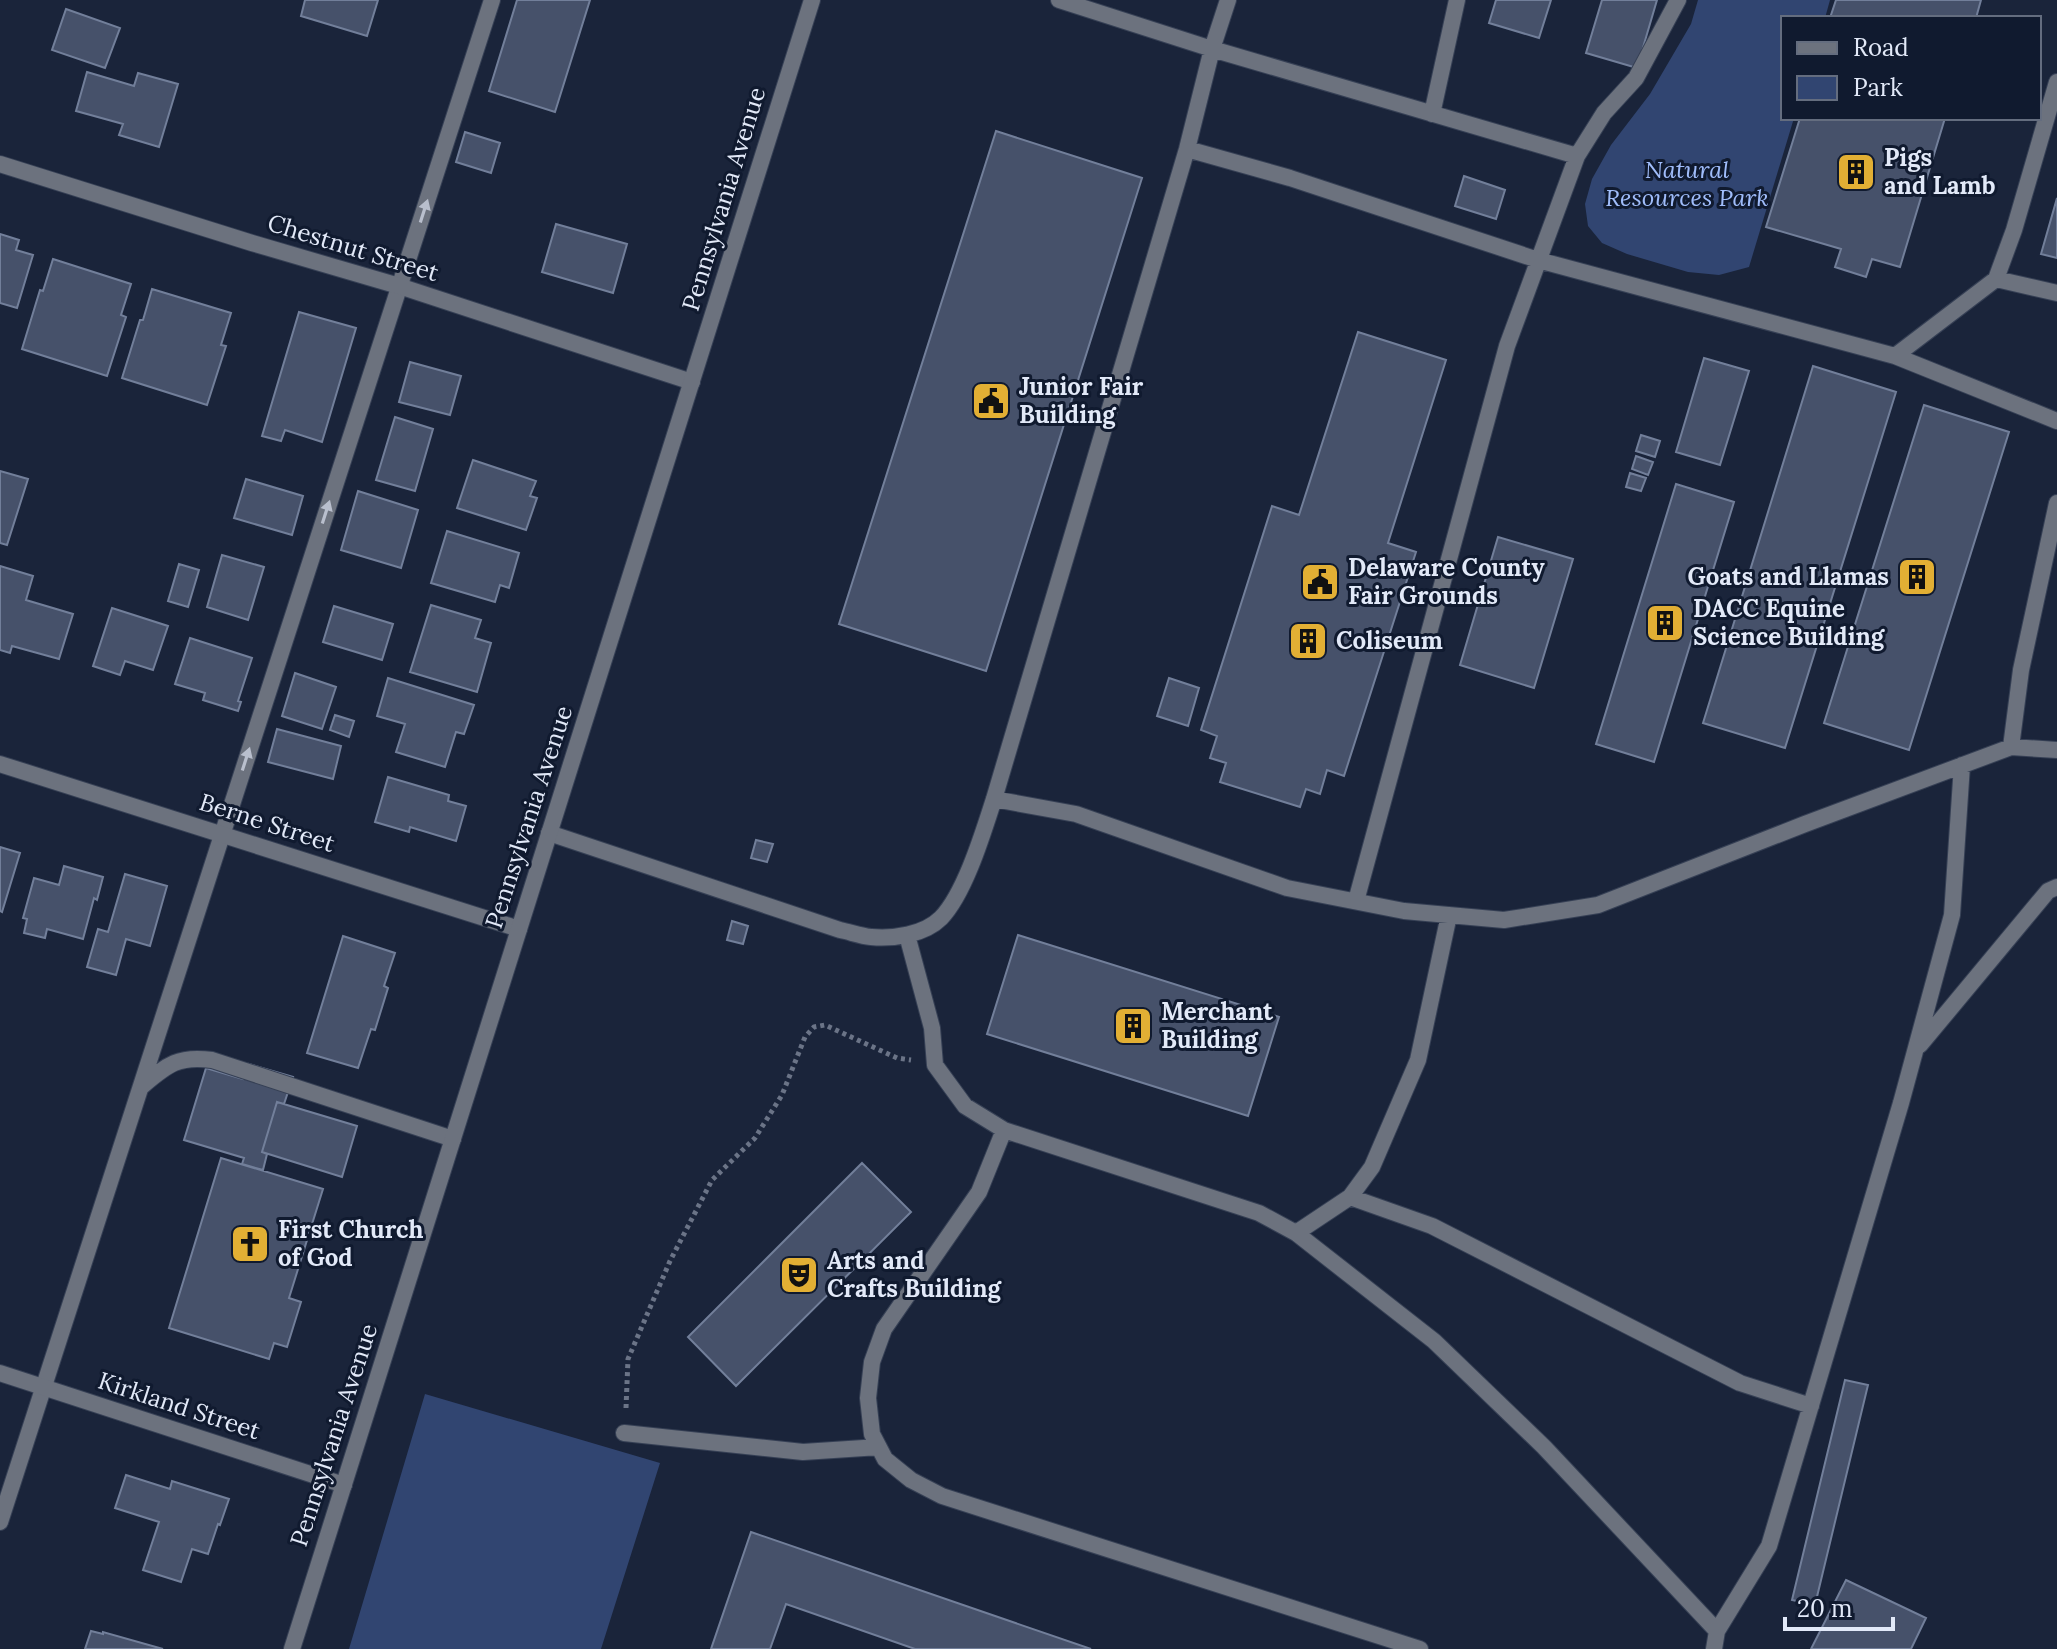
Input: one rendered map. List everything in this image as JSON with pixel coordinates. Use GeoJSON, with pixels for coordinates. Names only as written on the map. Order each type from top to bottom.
{"type":"FeatureCollection","features":[{"type":"Feature","properties":{"kind":"street"},"geometry":{"type":"LineString","coordinates":[[0,1522],[492,0]]}},
{"type":"Feature","properties":{"kind":"street","name":"Pennsylvania Avenue"},"geometry":{"type":"LineString","coordinates":[[292,1649],[812,0]]}},
{"type":"Feature","properties":{"kind":"street"},"geometry":{"type":"LineString","coordinates":[[1059,0],[1212,49],[1577,156]]}},
{"type":"Feature","properties":{"kind":"street"},"geometry":{"type":"LineString","coordinates":[[549,833],[840,930],[872,937],[907,935],[940,919],[955,899],[978,847],[994,799],[1187,149],[1212,49],[1228,0]]}},
{"type":"Feature","properties":{"kind":"street"},"geometry":{"type":"LineString","coordinates":[[1432,114],[1457,0]]}},
{"type":"Feature","properties":{"kind":"street"},"geometry":{"type":"LineString","coordinates":[[1356,901],[1507,346],[1577,156],[1604,113],[1636,78],[1678,0]]}},
{"type":"Feature","properties":{"kind":"street"},"geometry":{"type":"LineString","coordinates":[[1895,356],[1996,279],[2014,230],[2057,82]]}},
{"type":"Feature","properties":{"kind":"street"},"geometry":{"type":"LineString","coordinates":[[1187,149],[1290,178],[1538,260],[1895,356],[2057,420]]}},
{"type":"Feature","properties":{"kind":"street","name":"Chestnut Street"},"geometry":{"type":"LineString","coordinates":[[0,164],[399,286],[692,382]]}},
{"type":"Feature","properties":{"kind":"street"},"geometry":{"type":"LineString","coordinates":[[1996,279],[2057,293]]}},
{"type":"Feature","properties":{"kind":"street"},"geometry":{"type":"LineString","coordinates":[[2011,747],[2021,670],[2057,503]]}},
{"type":"Feature","properties":{"kind":"street"},"geometry":{"type":"LineString","coordinates":[[994,799],[1076,814],[1287,888],[1404,911],[1504,920],[1598,905],[2011,747],[2057,750]]}},
{"type":"Feature","properties":{"kind":"street","name":"Berne Street"},"geometry":{"type":"LineString","coordinates":[[0,764],[519,929]]}},
{"type":"Feature","properties":{"kind":"street"},"geometry":{"type":"LineString","coordinates":[[1714,1649],[1717,1631],[1769,1546],[1915,1051],[1952,915],[1962,765]]}},
{"type":"Feature","properties":{"kind":"street"},"geometry":{"type":"LineString","coordinates":[[1915,1051],[2048,891],[2057,887]]}},
{"type":"Feature","properties":{"kind":"street"},"geometry":{"type":"LineString","coordinates":[[1296,1233],[1350,1197],[1372,1167],[1418,1060],[1449,915]]}},
{"type":"Feature","properties":{"kind":"street"},"geometry":{"type":"LineString","coordinates":[[907,935],[932,1028],[935,1065],[965,1106],[1004,1130],[1259,1213],[1296,1233],[1434,1341],[1544,1447],[1717,1631]]}},
{"type":"Feature","properties":{"kind":"street"},"geometry":{"type":"LineString","coordinates":[[141,1087],[166,1066],[181,1059],[212,1060],[453,1139]]}},
{"type":"Feature","properties":{"kind":"street"},"geometry":{"type":"LineString","coordinates":[[1004,1130],[979,1192],[884,1329],[872,1362],[868,1398],[872,1434],[885,1459],[911,1480],[942,1496],[1420,1649]]}},
{"type":"Feature","properties":{"kind":"street"},"geometry":{"type":"LineString","coordinates":[[1350,1197],[1432,1226],[1740,1383],[1811,1406]]}},
{"type":"Feature","properties":{"kind":"street","name":"Kirkland Street"},"geometry":{"type":"LineString","coordinates":[[0,1373],[344,1485]]}},
{"type":"Feature","properties":{"kind":"street"},"geometry":{"type":"LineString","coordinates":[[624,1433],[803,1452],[879,1447]]}},
{"type":"Feature","properties":{"kind":"path"},"geometry":{"type":"LineString","coordinates":[[624,1433],[628,1359],[670,1261],[712,1180],[755,1138],[782,1095],[805,1037],[814,1027],[825,1025],[897,1058],[935,1065]]}},
{"type":"Feature","properties":{"kind":"green space","name":"Natural Resources Park"},"geometry":{"type":"Polygon","coordinates":[[[1698,0],[1830,0],[1826,16],[1781,16],[1781,120],[1793,120],[1749,267],[1719,275],[1688,272],[1627,254],[1602,243],[1588,226],[1585,204],[1592,179],[1611,145],[1650,94],[1691,24],[1698,0]]]}},
{"type":"Feature","properties":{"kind":"green space"},"geometry":{"type":"Polygon","coordinates":[[[425,1394],[660,1463],[601,1649],[349,1649],[425,1394]]]}},
{"type":"Feature","properties":{"kind":"building"},"geometry":{"type":"Polygon","coordinates":[[[305,0],[378,0],[367,36],[301,16],[305,0]]]}},
{"type":"Feature","properties":{"kind":"building"},"geometry":{"type":"Polygon","coordinates":[[[517,0],[590,0],[555,112],[489,91],[517,0]]]}},
{"type":"Feature","properties":{"kind":"building"},"geometry":{"type":"Polygon","coordinates":[[[1496,0],[1551,0],[1539,38],[1489,23],[1496,0]]]}},
{"type":"Feature","properties":{"kind":"building"},"geometry":{"type":"Polygon","coordinates":[[[1602,0],[1657,0],[1637,68],[1586,53],[1602,0]]]}},
{"type":"Feature","properties":{"kind":"building"},"geometry":{"type":"Polygon","coordinates":[[[1836,0],[1981,0],[1977,16],[1831,16],[1836,0]]]}},
{"type":"Feature","properties":{"kind":"building"},"geometry":{"type":"Polygon","coordinates":[[[66,9],[120,28],[105,68],[52,50],[66,9]]]}},
{"type":"Feature","properties":{"kind":"building"},"geometry":{"type":"Polygon","coordinates":[[[87,72],[134,86],[138,73],[178,84],[159,147],[119,135],[123,124],[76,111],[87,72]]]}},
{"type":"Feature","properties":{"kind":"building","name":"Pigs and Lamb"},"geometry":{"type":"Polygon","coordinates":[[[1799,120],[1944,120],[1900,267],[1872,259],[1866,277],[1835,267],[1841,249],[1766,227],[1799,120]]]}},
{"type":"Feature","properties":{"kind":"building","name":"Junior Fair Building"},"geometry":{"type":"Polygon","coordinates":[[[996,131],[1142,178],[986,671],[839,624],[996,131]]]}},
{"type":"Feature","properties":{"kind":"building"},"geometry":{"type":"Polygon","coordinates":[[[465,132],[500,143],[491,173],[456,162],[465,132]]]}},
{"type":"Feature","properties":{"kind":"building"},"geometry":{"type":"Polygon","coordinates":[[[1464,176],[1505,190],[1496,219],[1455,206],[1464,176]]]}},
{"type":"Feature","properties":{"kind":"building"},"geometry":{"type":"Polygon","coordinates":[[[2057,198],[2057,258],[2041,254],[2057,198]]]}},
{"type":"Feature","properties":{"kind":"building"},"geometry":{"type":"Polygon","coordinates":[[[556,224],[627,244],[613,293],[542,272],[556,224]]]}},
{"type":"Feature","properties":{"kind":"building"},"geometry":{"type":"Polygon","coordinates":[[[0,234],[19,240],[16,250],[33,255],[17,308],[0,303],[0,234]]]}},
{"type":"Feature","properties":{"kind":"building"},"geometry":{"type":"Polygon","coordinates":[[[53,259],[131,284],[121,315],[126,317],[107,376],[22,349],[53,259]]]}},
{"type":"Feature","properties":{"kind":"building"},"geometry":{"type":"Polygon","coordinates":[[[152,289],[231,313],[221,345],[226,346],[207,405],[122,378],[152,289]]]}},
{"type":"Feature","properties":{"kind":"building"},"geometry":{"type":"Polygon","coordinates":[[[299,312],[356,328],[322,442],[285,430],[281,441],[262,436],[299,312]]]}},
{"type":"Feature","properties":{"kind":"building","name":"Coliseum"},"geometry":{"type":"Polygon","coordinates":[[[1358,332],[1446,360],[1388,543],[1416,552],[1344,776],[1327,770],[1320,794],[1306,789],[1300,807],[1220,782],[1226,763],[1210,758],[1217,736],[1201,730],[1272,506],[1299,515],[1358,332]]]}},
{"type":"Feature","properties":{"kind":"building"},"geometry":{"type":"Polygon","coordinates":[[[1704,358],[1749,371],[1720,465],[1676,452],[1704,358]]]}},
{"type":"Feature","properties":{"kind":"building"},"geometry":{"type":"Polygon","coordinates":[[[410,362],[461,376],[450,415],[399,402],[410,362]]]}},
{"type":"Feature","properties":{"kind":"building"},"geometry":{"type":"Polygon","coordinates":[[[1813,366],[1896,392],[1785,748],[1703,723],[1813,366]]]}},
{"type":"Feature","properties":{"kind":"building","name":"Goats and Llamas"},"geometry":{"type":"Polygon","coordinates":[[[1924,405],[2009,432],[1909,750],[1824,723],[1924,405]]]}},
{"type":"Feature","properties":{"kind":"building"},"geometry":{"type":"Polygon","coordinates":[[[395,417],[433,429],[415,491],[376,480],[395,417]]]}},
{"type":"Feature","properties":{"kind":"building"},"geometry":{"type":"Polygon","coordinates":[[[1641,435],[1660,441],[1655,457],[1636,451],[1641,435]]]}},
{"type":"Feature","properties":{"kind":"building"},"geometry":{"type":"Polygon","coordinates":[[[1636,456],[1653,462],[1648,475],[1632,469],[1636,456]]]}},
{"type":"Feature","properties":{"kind":"building"},"geometry":{"type":"Polygon","coordinates":[[[473,460],[536,481],[530,496],[537,498],[526,530],[457,508],[473,460]]]}},
{"type":"Feature","properties":{"kind":"building"},"geometry":{"type":"Polygon","coordinates":[[[0,471],[28,479],[7,545],[0,543],[0,471]]]}},
{"type":"Feature","properties":{"kind":"building"},"geometry":{"type":"Polygon","coordinates":[[[1630,473],[1646,478],[1641,491],[1626,487],[1630,473]]]}},
{"type":"Feature","properties":{"kind":"building"},"geometry":{"type":"Polygon","coordinates":[[[246,479],[303,496],[292,535],[234,518],[246,479]]]}},
{"type":"Feature","properties":{"kind":"building","name":"DACC Equine Science Building"},"geometry":{"type":"Polygon","coordinates":[[[1676,484],[1734,502],[1654,762],[1596,744],[1676,484]]]}},
{"type":"Feature","properties":{"kind":"building"},"geometry":{"type":"Polygon","coordinates":[[[358,491],[418,510],[401,568],[341,550],[358,491]]]}},
{"type":"Feature","properties":{"kind":"building"},"geometry":{"type":"Polygon","coordinates":[[[447,531],[519,553],[509,588],[500,585],[495,602],[431,583],[447,531]]]}},
{"type":"Feature","properties":{"kind":"building"},"geometry":{"type":"Polygon","coordinates":[[[1498,537],[1573,559],[1534,688],[1460,665],[1498,537]]]}},
{"type":"Feature","properties":{"kind":"building"},"geometry":{"type":"Polygon","coordinates":[[[222,555],[264,567],[248,620],[207,607],[222,555]]]}},
{"type":"Feature","properties":{"kind":"building"},"geometry":{"type":"Polygon","coordinates":[[[179,564],[199,570],[188,607],[168,601],[179,564]]]}},
{"type":"Feature","properties":{"kind":"building"},"geometry":{"type":"Polygon","coordinates":[[[0,566],[33,576],[26,600],[73,614],[59,659],[12,646],[10,653],[0,650],[0,566]]]}},
{"type":"Feature","properties":{"kind":"building"},"geometry":{"type":"Polygon","coordinates":[[[431,605],[481,620],[475,638],[491,643],[477,692],[410,672],[431,605]]]}},
{"type":"Feature","properties":{"kind":"building"},"geometry":{"type":"Polygon","coordinates":[[[334,606],[393,624],[382,660],[323,642],[334,606]]]}},
{"type":"Feature","properties":{"kind":"building"},"geometry":{"type":"Polygon","coordinates":[[[112,608],[168,626],[153,670],[125,661],[120,675],[93,666],[112,608]]]}},
{"type":"Feature","properties":{"kind":"building"},"geometry":{"type":"Polygon","coordinates":[[[190,638],[252,658],[238,701],[241,702],[238,711],[203,700],[205,693],[175,684],[190,638]]]}},
{"type":"Feature","properties":{"kind":"building"},"geometry":{"type":"Polygon","coordinates":[[[295,673],[336,687],[322,729],[282,716],[295,673]]]}},
{"type":"Feature","properties":{"kind":"building"},"geometry":{"type":"Polygon","coordinates":[[[388,678],[474,705],[464,734],[456,732],[445,767],[396,752],[405,724],[377,716],[388,678]]]}},
{"type":"Feature","properties":{"kind":"building"},"geometry":{"type":"Polygon","coordinates":[[[1169,678],[1199,688],[1188,726],[1157,716],[1169,678]]]}},
{"type":"Feature","properties":{"kind":"building"},"geometry":{"type":"Polygon","coordinates":[[[335,715],[354,721],[349,737],[330,730],[335,715]]]}},
{"type":"Feature","properties":{"kind":"building"},"geometry":{"type":"Polygon","coordinates":[[[277,729],[341,746],[333,779],[268,762],[277,729]]]}},
{"type":"Feature","properties":{"kind":"building"},"geometry":{"type":"Polygon","coordinates":[[[388,777],[449,795],[448,801],[466,806],[456,841],[410,827],[409,832],[375,822],[388,777]]]}},
{"type":"Feature","properties":{"kind":"building"},"geometry":{"type":"Polygon","coordinates":[[[756,840],[773,844],[767,862],[751,858],[756,840]]]}},
{"type":"Feature","properties":{"kind":"building"},"geometry":{"type":"Polygon","coordinates":[[[0,847],[20,853],[2,912],[0,911],[0,847]]]}},
{"type":"Feature","properties":{"kind":"building"},"geometry":{"type":"Polygon","coordinates":[[[64,866],[103,877],[83,939],[47,929],[45,938],[24,933],[27,919],[23,918],[34,878],[59,885],[64,866]]]}},
{"type":"Feature","properties":{"kind":"building"},"geometry":{"type":"Polygon","coordinates":[[[125,874],[167,886],[150,946],[126,939],[116,975],[87,967],[98,929],[108,932],[125,874]]]}},
{"type":"Feature","properties":{"kind":"building"},"geometry":{"type":"Polygon","coordinates":[[[732,921],[748,926],[743,944],[727,940],[732,921]]]}},
{"type":"Feature","properties":{"kind":"building","name":"Merchant Building"},"geometry":{"type":"Polygon","coordinates":[[[1018,935],[1279,1017],[1248,1116],[987,1034],[1018,935]]]}},
{"type":"Feature","properties":{"kind":"building"},"geometry":{"type":"Polygon","coordinates":[[[343,936],[395,953],[375,1030],[371,1029],[358,1068],[307,1053],[343,936]]]}},
{"type":"Feature","properties":{"kind":"building"},"geometry":{"type":"Polygon","coordinates":[[[249,1064],[293,1077],[284,1104],[277,1102],[262,1152],[267,1154],[263,1170],[242,1164],[244,1158],[184,1140],[206,1068],[243,1079],[249,1064]]]}},
{"type":"Feature","properties":{"kind":"building"},"geometry":{"type":"Polygon","coordinates":[[[277,1102],[357,1126],[342,1177],[262,1152],[277,1102]]]}},
{"type":"Feature","properties":{"kind":"building","name":"First Church of God"},"geometry":{"type":"Polygon","coordinates":[[[221,1158],[323,1189],[289,1298],[301,1302],[287,1347],[274,1343],[269,1359],[169,1328],[221,1158]]]}},
{"type":"Feature","properties":{"kind":"building","name":"Arts and Crafts Building"},"geometry":{"type":"Polygon","coordinates":[[[862,1163],[911,1212],[736,1386],[688,1337],[862,1163]]]}},
{"type":"Feature","properties":{"kind":"building"},"geometry":{"type":"Polygon","coordinates":[[[1845,1380],[1868,1385],[1815,1605],[1792,1600],[1845,1380]]]}},
{"type":"Feature","properties":{"kind":"building"},"geometry":{"type":"Polygon","coordinates":[[[126,1475],[170,1489],[172,1481],[229,1499],[208,1554],[192,1549],[181,1582],[143,1570],[159,1522],[115,1508],[126,1475]]]}},
{"type":"Feature","properties":{"kind":"building"},"geometry":{"type":"Polygon","coordinates":[[[751,1532],[1091,1649],[915,1649],[786,1604],[770,1649],[711,1649],[751,1532]]]}},
{"type":"Feature","properties":{"kind":"building"},"geometry":{"type":"Polygon","coordinates":[[[1846,1580],[1926,1618],[1911,1649],[1811,1649],[1846,1580]]]}},
{"type":"Feature","properties":{"kind":"building"},"geometry":{"type":"Polygon","coordinates":[[[91,1631],[103,1632],[163,1649],[85,1649],[91,1631]]]}},
{"type":"Feature","properties":{"kind":"place","name":"Pigs and Lamb"},"geometry":{"type":"Point","coordinates":[1856,172]}},
{"type":"Feature","properties":{"kind":"place","name":"Junior Fair Building"},"geometry":{"type":"Point","coordinates":[991,401]}},
{"type":"Feature","properties":{"kind":"place","name":"Goats and Llamas"},"geometry":{"type":"Point","coordinates":[1917,577]}},
{"type":"Feature","properties":{"kind":"place","name":"Delaware County Fair Grounds"},"geometry":{"type":"Point","coordinates":[1320,582]}},
{"type":"Feature","properties":{"kind":"place","name":"DACC Equine Science Building"},"geometry":{"type":"Point","coordinates":[1665,623]}},
{"type":"Feature","properties":{"kind":"place","name":"Coliseum"},"geometry":{"type":"Point","coordinates":[1308,641]}},
{"type":"Feature","properties":{"kind":"place","name":"Merchant Building"},"geometry":{"type":"Point","coordinates":[1133,1026]}},
{"type":"Feature","properties":{"kind":"place","name":"First Church of God"},"geometry":{"type":"Point","coordinates":[250,1244]}},
{"type":"Feature","properties":{"kind":"place","name":"Arts and Crafts Building"},"geometry":{"type":"Point","coordinates":[799,1275]}}]}
